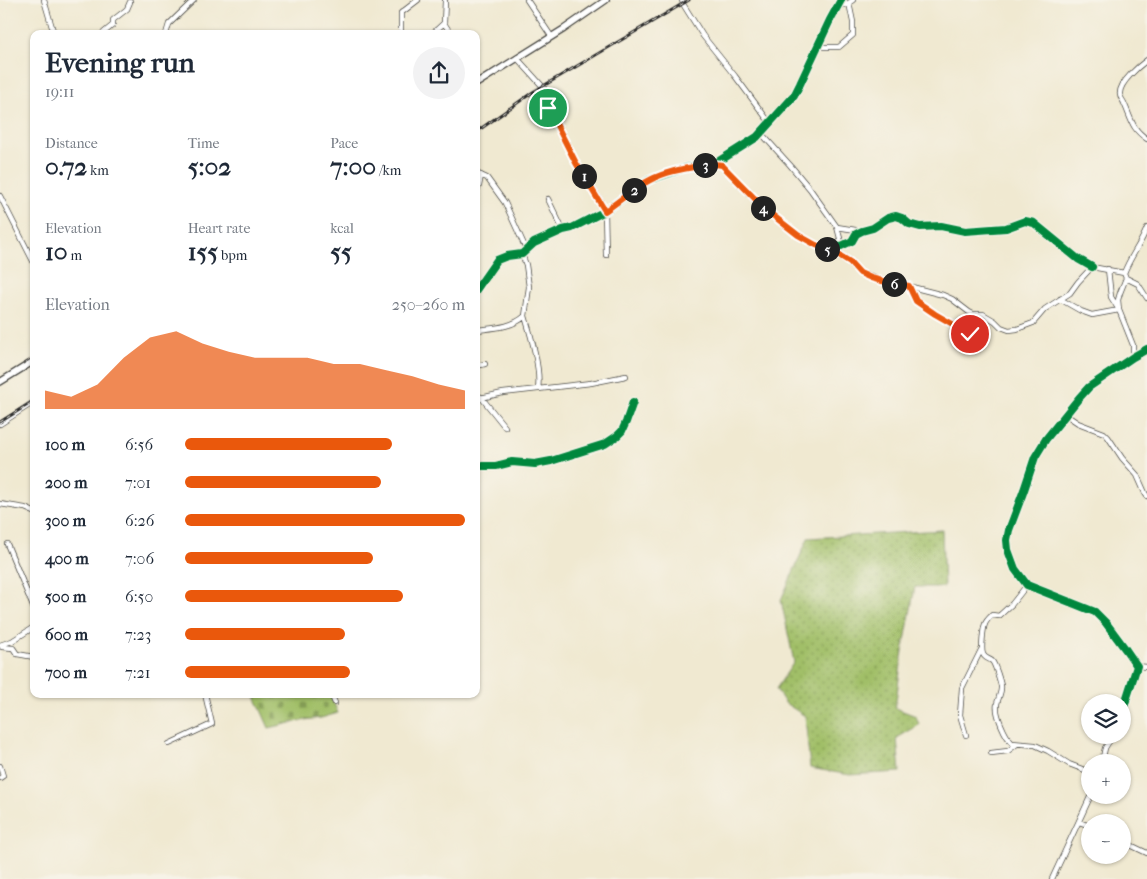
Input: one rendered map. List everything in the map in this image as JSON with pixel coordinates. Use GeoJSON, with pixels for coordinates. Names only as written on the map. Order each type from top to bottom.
{"type":"FeatureCollection","features":[{"type":"Feature","properties":{"kind":"main road"},"geometry":{"type":"LineString","coordinates":[[480,82],[605,0]]}},
{"type":"Feature","properties":{"kind":"main road"},"geometry":{"type":"LineString","coordinates":[[0,382],[30,363]]}},
{"type":"Feature","properties":{"kind":"street"},"geometry":{"type":"LineString","coordinates":[[44,0],[53,30]]}},
{"type":"Feature","properties":{"kind":"street"},"geometry":{"type":"LineString","coordinates":[[167,30],[168,24],[194,0]]}},
{"type":"Feature","properties":{"kind":"street"},"geometry":{"type":"LineString","coordinates":[[401,30],[401,14],[418,0]]}},
{"type":"Feature","properties":{"kind":"street"},"geometry":{"type":"LineString","coordinates":[[527,0],[551,36]]}},
{"type":"Feature","properties":{"kind":"street"},"geometry":{"type":"LineString","coordinates":[[682,0],[703,36],[770,123]]}},
{"type":"Feature","properties":{"kind":"street"},"geometry":{"type":"LineString","coordinates":[[480,284],[497,260],[507,256],[522,254],[534,243],[572,228],[605,211],[649,180],[685,168],[716,163],[761,133],[794,96],[841,0]]}},
{"type":"Feature","properties":{"kind":"street"},"geometry":{"type":"LineString","coordinates":[[445,1],[444,23],[448,30]]}},
{"type":"Feature","properties":{"kind":"street"},"geometry":{"type":"LineString","coordinates":[[106,30],[113,24],[113,20],[127,9],[130,2]]}},
{"type":"Feature","properties":{"kind":"street"},"geometry":{"type":"LineString","coordinates":[[817,46],[839,47],[853,35],[851,2],[844,6],[838,6]]}},
{"type":"Feature","properties":{"kind":"street"},"geometry":{"type":"LineString","coordinates":[[436,30],[444,23]]}},
{"type":"Feature","properties":{"kind":"street"},"geometry":{"type":"LineString","coordinates":[[517,58],[544,88],[548,108],[576,163],[605,211],[606,255]]}},
{"type":"Feature","properties":{"kind":"street"},"geometry":{"type":"LineString","coordinates":[[1147,60],[1136,67],[1121,86],[1120,92],[1133,125],[1147,139]]}},
{"type":"Feature","properties":{"kind":"street"},"geometry":{"type":"LineString","coordinates":[[761,133],[810,189],[837,227],[842,246]]}},
{"type":"Feature","properties":{"kind":"street"},"geometry":{"type":"LineString","coordinates":[[716,163],[726,168],[758,203],[789,229],[816,245],[834,252],[850,262],[860,273],[882,281],[943,295],[952,299],[969,312],[983,314],[1001,327],[1009,330],[1032,323],[1045,309],[1070,293],[1092,267]]}},
{"type":"Feature","properties":{"kind":"street"},"geometry":{"type":"LineString","coordinates":[[480,175],[487,178],[506,203],[526,249]]}},
{"type":"Feature","properties":{"kind":"street"},"geometry":{"type":"LineString","coordinates":[[0,196],[30,255]]}},
{"type":"Feature","properties":{"kind":"street"},"geometry":{"type":"LineString","coordinates":[[548,199],[564,230]]}},
{"type":"Feature","properties":{"kind":"street"},"geometry":{"type":"LineString","coordinates":[[834,252],[837,248],[852,241],[856,234],[873,228],[888,218],[896,216],[909,224],[920,227],[941,226],[965,231],[1006,228],[1025,221],[1034,223],[1078,259],[1092,267],[1108,269],[1125,275],[1138,284],[1147,298]]}},
{"type":"Feature","properties":{"kind":"street"},"geometry":{"type":"LineString","coordinates":[[837,227],[862,231]]}},
{"type":"Feature","properties":{"kind":"street"},"geometry":{"type":"LineString","coordinates":[[1119,310],[1118,300],[1129,260],[1143,239],[1147,228]]}},
{"type":"Feature","properties":{"kind":"street"},"geometry":{"type":"LineString","coordinates":[[522,254],[526,265],[529,287],[525,316],[536,358],[538,389]]}},
{"type":"Feature","properties":{"kind":"street"},"geometry":{"type":"LineString","coordinates":[[1108,269],[1111,297],[1119,310],[1133,345],[1133,357]]}},
{"type":"Feature","properties":{"kind":"street"},"geometry":{"type":"LineString","coordinates":[[909,286],[916,301],[970,334]]}},
{"type":"Feature","properties":{"kind":"street"},"geometry":{"type":"LineString","coordinates":[[1060,300],[1092,315],[1119,310]]}},
{"type":"Feature","properties":{"kind":"street"},"geometry":{"type":"LineString","coordinates":[[480,330],[514,324],[525,316]]}},
{"type":"Feature","properties":{"kind":"street"},"geometry":{"type":"LineString","coordinates":[[1147,349],[1089,387],[1046,439],[1035,458],[1007,540],[1008,550],[1015,569],[1027,585],[1095,612],[1106,623],[1137,666],[1147,667]]}},
{"type":"Feature","properties":{"kind":"street"},"geometry":{"type":"LineString","coordinates":[[480,365],[486,364]]}},
{"type":"Feature","properties":{"kind":"street"},"geometry":{"type":"LineString","coordinates":[[480,398],[503,393],[591,383],[626,376]]}},
{"type":"Feature","properties":{"kind":"street"},"geometry":{"type":"LineString","coordinates":[[480,399],[505,427]]}},
{"type":"Feature","properties":{"kind":"street"},"geometry":{"type":"LineString","coordinates":[[480,466],[496,466],[512,462],[535,464],[551,461],[605,444],[622,431],[633,402]]}},
{"type":"Feature","properties":{"kind":"street"},"geometry":{"type":"LineString","coordinates":[[0,424],[30,405]]}},
{"type":"Feature","properties":{"kind":"street"},"geometry":{"type":"LineString","coordinates":[[1066,415],[1078,423],[1104,433],[1137,475],[1147,496]]}},
{"type":"Feature","properties":{"kind":"street"},"geometry":{"type":"LineString","coordinates":[[0,504],[30,510]]}},
{"type":"Feature","properties":{"kind":"street"},"geometry":{"type":"LineString","coordinates":[[7,544],[30,599]]}},
{"type":"Feature","properties":{"kind":"street"},"geometry":{"type":"LineString","coordinates":[[1027,585],[1012,604],[999,616],[992,615],[985,624],[982,653],[994,665],[1002,688],[996,708],[998,715],[1008,739],[1012,743],[1035,744],[1069,764],[1081,769]]}},
{"type":"Feature","properties":{"kind":"street"},"geometry":{"type":"LineString","coordinates":[[0,646],[30,630]]}},
{"type":"Feature","properties":{"kind":"street"},"geometry":{"type":"LineString","coordinates":[[0,646],[13,648],[17,654],[30,656]]}},
{"type":"Feature","properties":{"kind":"street"},"geometry":{"type":"LineString","coordinates":[[966,734],[960,715],[962,688],[982,649]]}},
{"type":"Feature","properties":{"kind":"street"},"geometry":{"type":"LineString","coordinates":[[1128,694],[1137,666]]}},
{"type":"Feature","properties":{"kind":"street"},"geometry":{"type":"LineString","coordinates":[[169,744],[212,724],[206,698]]}},
{"type":"Feature","properties":{"kind":"street"},"geometry":{"type":"LineString","coordinates":[[333,698],[335,703]]}},
{"type":"Feature","properties":{"kind":"street"},"geometry":{"type":"LineString","coordinates":[[991,753],[1008,751],[1017,744]]}},
{"type":"Feature","properties":{"kind":"street"},"geometry":{"type":"LineString","coordinates":[[0,766],[3,776],[0,778]]}},
{"type":"Feature","properties":{"kind":"street"},"geometry":{"type":"LineString","coordinates":[[1052,879],[1087,804]]}},
{"type":"Feature","properties":{"kind":"street"},"geometry":{"type":"LineString","coordinates":[[1131,845],[1147,852]]}},
{"type":"Feature","properties":{"kind":"green space"},"geometry":{"type":"Polygon","coordinates":[[[942,530],[944,587],[915,587],[902,657],[895,708],[916,716],[919,725],[897,738],[900,772],[850,775],[810,768],[805,716],[785,703],[776,689],[794,662],[781,600],[808,538],[942,530]]]}},
{"type":"Feature","properties":{"kind":"green space"},"geometry":{"type":"Polygon","coordinates":[[[256,698],[332,698],[338,713],[321,718],[269,728],[256,698]]]}},
{"type":"Feature","properties":{"kind":"railway"},"geometry":{"type":"LineString","coordinates":[[480,129],[533,92],[689,0]]}},
{"type":"Feature","properties":{"kind":"railway"},"geometry":{"type":"LineString","coordinates":[[0,422],[30,403]]}},
{"type":"Feature","properties":{"kind":"cycle path"},"geometry":{"type":"LineString","coordinates":[[480,284],[497,260],[507,256],[522,254],[534,243],[572,228],[605,211],[649,180],[685,168],[716,163],[757,137],[794,96],[841,0]]}},
{"type":"Feature","properties":{"kind":"cycle path"},"geometry":{"type":"LineString","coordinates":[[834,251],[852,241],[856,234],[873,228],[888,218],[896,216],[909,224],[920,227],[941,226],[965,231],[1006,228],[1025,221],[1034,223],[1078,259],[1092,267]]}},
{"type":"Feature","properties":{"kind":"cycle path"},"geometry":{"type":"LineString","coordinates":[[1128,694],[1137,666],[1106,623],[1095,612],[1027,585],[1015,569],[1008,550],[1007,540],[1035,457],[1046,439],[1089,387],[1147,349]]}},
{"type":"Feature","properties":{"kind":"cycle path"},"geometry":{"type":"LineString","coordinates":[[480,466],[496,466],[512,462],[535,464],[551,461],[605,444],[622,431],[633,402]]}},
{"type":"Feature","properties":{"kind":"route"},"geometry":{"type":"LineString","coordinates":[[548,108],[576,163],[605,211],[656,177],[685,168],[716,163],[722,165],[758,203],[798,235],[842,256],[860,273],[893,284],[909,286],[916,301],[970,334]]}}]}
